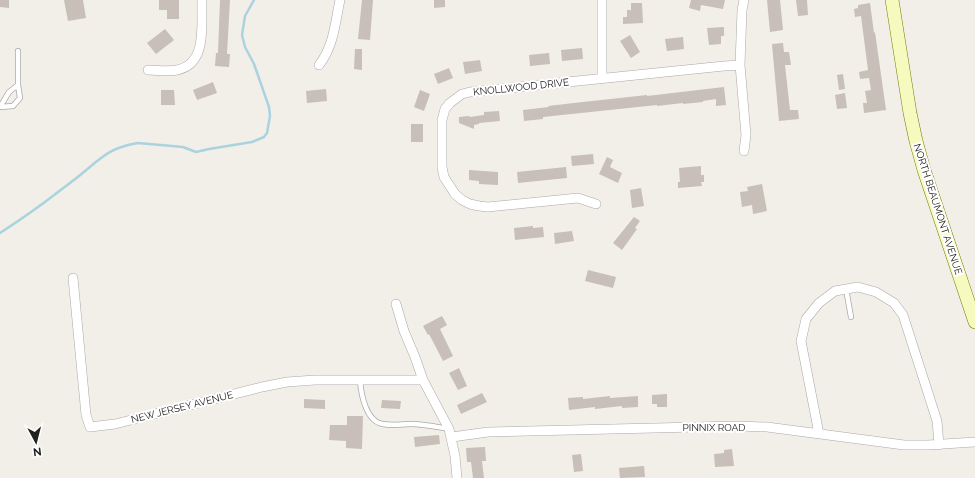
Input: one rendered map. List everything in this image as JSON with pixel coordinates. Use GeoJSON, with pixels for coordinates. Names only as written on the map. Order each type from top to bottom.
{"type":"FeatureCollection","features":[{"type":"Feature","properties":{"kind":"street"},"geometry":{"type":"LineString","coordinates":[[148,70],[176,70],[190,65],[195,59],[200,46],[202,0]]}},
{"type":"Feature","properties":{"kind":"street"},"geometry":{"type":"LineString","coordinates":[[319,65],[326,57],[330,48],[340,0]]}},
{"type":"Feature","properties":{"kind":"street"},"geometry":{"type":"LineString","coordinates":[[602,0],[602,78]]}},
{"type":"Feature","properties":{"kind":"street"},"geometry":{"type":"LineString","coordinates":[[744,0],[742,10],[740,65],[746,135],[744,151]]}},
{"type":"Feature","properties":{"kind":"street","name":"NORTH BEAUMONT AVENUE"},"geometry":{"type":"LineString","coordinates":[[892,0],[910,113],[916,141],[924,170],[975,322]]}},
{"type":"Feature","properties":{"kind":"street","name":"KNOLLWOOD DRIVE"},"geometry":{"type":"LineString","coordinates":[[596,204],[578,198],[488,207],[478,206],[466,202],[455,194],[449,186],[443,172],[441,158],[442,120],[446,109],[450,103],[462,94],[602,78],[740,65]]}},
{"type":"Feature","properties":{"kind":"street","name":"NEW JERSEY AVENUE"},"geometry":{"type":"LineString","coordinates":[[73,278],[86,415],[90,427],[115,424],[287,382],[315,380],[423,380]]}},
{"type":"Feature","properties":{"kind":"street"},"geometry":{"type":"LineString","coordinates":[[819,434],[801,341],[806,320],[819,303],[835,291],[858,287],[876,292],[894,302],[903,315],[937,421],[939,445]]}},
{"type":"Feature","properties":{"kind":"street"},"geometry":{"type":"LineString","coordinates":[[396,304],[423,380],[450,433],[455,456],[456,478]]}},
{"type":"Feature","properties":{"kind":"street","name":"PINNIX ROAD"},"geometry":{"type":"LineString","coordinates":[[450,433],[714,426],[767,427],[904,445],[939,445],[975,442]]}},
{"type":"Feature","properties":{"kind":"lane"},"geometry":{"type":"LineString","coordinates":[[0,107],[13,106],[20,98],[18,86],[18,51]]}},
{"type":"Feature","properties":{"kind":"lane"},"geometry":{"type":"LineString","coordinates":[[0,107],[9,92],[18,86]]}},
{"type":"Feature","properties":{"kind":"lane"},"geometry":{"type":"LineString","coordinates":[[846,289],[851,317]]}},
{"type":"Feature","properties":{"kind":"lane"},"geometry":{"type":"LineString","coordinates":[[360,380],[362,396],[367,410],[374,421],[382,424],[414,424],[450,433]]}},
{"type":"Feature","properties":{"kind":"building"},"geometry":{"type":"Polygon","coordinates":[[[0,0],[9,0],[9,8],[0,7],[0,0]]]}},
{"type":"Feature","properties":{"kind":"building"},"geometry":{"type":"Polygon","coordinates":[[[64,0],[83,0],[86,18],[68,21],[64,0]]]}},
{"type":"Feature","properties":{"kind":"building"},"geometry":{"type":"Polygon","coordinates":[[[159,0],[179,0],[179,19],[167,19],[167,10],[159,10],[159,0]]]}},
{"type":"Feature","properties":{"kind":"building"},"geometry":{"type":"Polygon","coordinates":[[[220,0],[230,0],[227,54],[230,54],[229,67],[215,66],[216,53],[218,53],[220,0]]]}},
{"type":"Feature","properties":{"kind":"building"},"geometry":{"type":"Polygon","coordinates":[[[362,0],[373,0],[370,40],[358,39],[362,0]]]}},
{"type":"Feature","properties":{"kind":"building"},"geometry":{"type":"Polygon","coordinates":[[[434,0],[445,0],[445,7],[434,8],[434,0]]]}},
{"type":"Feature","properties":{"kind":"building"},"geometry":{"type":"Polygon","coordinates":[[[691,0],[725,0],[723,9],[701,5],[700,11],[689,8],[691,0]]]}},
{"type":"Feature","properties":{"kind":"building"},"geometry":{"type":"Polygon","coordinates":[[[767,0],[780,0],[783,30],[770,32],[767,0]]]}},
{"type":"Feature","properties":{"kind":"building"},"geometry":{"type":"Polygon","coordinates":[[[796,0],[807,0],[808,15],[798,16],[796,0]]]}},
{"type":"Feature","properties":{"kind":"building"},"geometry":{"type":"Polygon","coordinates":[[[631,3],[642,3],[643,23],[623,24],[623,17],[627,17],[627,10],[631,10],[631,3]]]}},
{"type":"Feature","properties":{"kind":"building"},"geometry":{"type":"Polygon","coordinates":[[[870,3],[886,110],[864,113],[863,103],[867,103],[865,91],[871,90],[869,78],[860,79],[859,72],[868,70],[861,16],[855,17],[854,9],[858,8],[858,5],[870,3]]]}},
{"type":"Feature","properties":{"kind":"building"},"geometry":{"type":"Polygon","coordinates":[[[724,27],[724,36],[721,36],[721,44],[709,45],[707,28],[724,27]]]}},
{"type":"Feature","properties":{"kind":"building"},"geometry":{"type":"Polygon","coordinates":[[[165,29],[174,40],[156,54],[147,43],[165,29]]]}},
{"type":"Feature","properties":{"kind":"building"},"geometry":{"type":"Polygon","coordinates":[[[630,35],[640,52],[631,58],[620,41],[630,35]]]}},
{"type":"Feature","properties":{"kind":"building"},"geometry":{"type":"Polygon","coordinates":[[[683,37],[684,49],[667,51],[665,39],[683,37]]]}},
{"type":"Feature","properties":{"kind":"building"},"geometry":{"type":"Polygon","coordinates":[[[783,43],[784,52],[789,52],[791,65],[785,65],[790,110],[798,110],[799,119],[779,121],[772,44],[783,43]]]}},
{"type":"Feature","properties":{"kind":"building"},"geometry":{"type":"Polygon","coordinates":[[[582,48],[583,59],[562,61],[561,50],[582,48]]]}},
{"type":"Feature","properties":{"kind":"building"},"geometry":{"type":"Polygon","coordinates":[[[355,49],[362,49],[362,70],[354,69],[355,49]]]}},
{"type":"Feature","properties":{"kind":"building"},"geometry":{"type":"Polygon","coordinates":[[[549,53],[550,64],[530,66],[529,55],[549,53]]]}},
{"type":"Feature","properties":{"kind":"building"},"geometry":{"type":"Polygon","coordinates":[[[480,60],[482,71],[465,74],[463,62],[480,60]]]}},
{"type":"Feature","properties":{"kind":"building"},"geometry":{"type":"Polygon","coordinates":[[[449,68],[453,78],[438,84],[434,74],[449,68]]]}},
{"type":"Feature","properties":{"kind":"building"},"geometry":{"type":"Polygon","coordinates":[[[843,74],[845,89],[839,90],[837,75],[843,74]]]}},
{"type":"Feature","properties":{"kind":"building"},"geometry":{"type":"Polygon","coordinates":[[[213,82],[217,93],[197,100],[193,90],[213,82]]]}},
{"type":"Feature","properties":{"kind":"building"},"geometry":{"type":"Polygon","coordinates":[[[724,87],[726,105],[716,106],[716,99],[703,102],[657,105],[543,117],[543,119],[524,121],[523,110],[724,87]]]}},
{"type":"Feature","properties":{"kind":"building"},"geometry":{"type":"Polygon","coordinates":[[[326,89],[327,101],[307,103],[306,91],[326,89]]]}},
{"type":"Feature","properties":{"kind":"building"},"geometry":{"type":"Polygon","coordinates":[[[161,90],[174,90],[175,105],[161,105],[161,90]]]}},
{"type":"Feature","properties":{"kind":"building"},"geometry":{"type":"Polygon","coordinates":[[[420,90],[430,94],[424,111],[414,107],[420,90]]]}},
{"type":"Feature","properties":{"kind":"building"},"geometry":{"type":"Polygon","coordinates":[[[845,93],[847,108],[837,109],[835,95],[845,93]]]}},
{"type":"Feature","properties":{"kind":"building"},"geometry":{"type":"Polygon","coordinates":[[[499,111],[500,121],[479,123],[474,125],[474,129],[459,123],[459,117],[484,115],[484,112],[499,111]]]}},
{"type":"Feature","properties":{"kind":"building"},"geometry":{"type":"Polygon","coordinates":[[[411,124],[423,124],[423,142],[411,142],[411,124]]]}},
{"type":"Feature","properties":{"kind":"building"},"geometry":{"type":"Polygon","coordinates":[[[593,154],[594,164],[572,166],[571,156],[593,154]]]}},
{"type":"Feature","properties":{"kind":"building"},"geometry":{"type":"Polygon","coordinates":[[[607,157],[613,160],[610,167],[622,173],[618,183],[599,174],[607,157]]]}},
{"type":"Feature","properties":{"kind":"building"},"geometry":{"type":"Polygon","coordinates":[[[701,166],[701,175],[704,175],[704,182],[701,182],[702,186],[678,188],[678,182],[680,182],[679,168],[701,166]]]}},
{"type":"Feature","properties":{"kind":"building"},"geometry":{"type":"Polygon","coordinates":[[[566,167],[567,178],[518,183],[517,172],[566,167]]]}},
{"type":"Feature","properties":{"kind":"building"},"geometry":{"type":"Polygon","coordinates":[[[469,170],[498,172],[498,185],[479,184],[479,181],[469,180],[469,170]]]}},
{"type":"Feature","properties":{"kind":"building"},"geometry":{"type":"Polygon","coordinates":[[[762,184],[767,211],[753,214],[752,205],[742,207],[740,192],[748,191],[747,187],[762,184]]]}},
{"type":"Feature","properties":{"kind":"building"},"geometry":{"type":"Polygon","coordinates":[[[641,188],[644,206],[632,208],[630,190],[641,188]]]}},
{"type":"Feature","properties":{"kind":"building"},"geometry":{"type":"Polygon","coordinates":[[[634,217],[640,221],[635,228],[637,229],[622,250],[613,243],[634,217]]]}},
{"type":"Feature","properties":{"kind":"building"},"geometry":{"type":"Polygon","coordinates":[[[533,226],[533,228],[543,227],[544,237],[515,240],[514,228],[533,226]]]}},
{"type":"Feature","properties":{"kind":"building"},"geometry":{"type":"Polygon","coordinates":[[[572,231],[574,241],[555,244],[554,233],[572,231]]]}},
{"type":"Feature","properties":{"kind":"building"},"geometry":{"type":"Polygon","coordinates":[[[588,270],[616,277],[613,288],[585,281],[588,270]]]}},
{"type":"Feature","properties":{"kind":"building"},"geometry":{"type":"Polygon","coordinates":[[[442,316],[447,325],[440,329],[453,356],[443,361],[429,334],[428,335],[423,326],[442,316]]]}},
{"type":"Feature","properties":{"kind":"building"},"geometry":{"type":"Polygon","coordinates":[[[459,368],[467,386],[458,390],[449,373],[459,368]]]}},
{"type":"Feature","properties":{"kind":"building"},"geometry":{"type":"Polygon","coordinates":[[[482,393],[487,402],[461,414],[457,405],[482,393]]]}},
{"type":"Feature","properties":{"kind":"building"},"geometry":{"type":"Polygon","coordinates":[[[667,394],[667,407],[657,407],[657,404],[652,404],[652,395],[667,394]]]}},
{"type":"Feature","properties":{"kind":"building"},"geometry":{"type":"Polygon","coordinates":[[[610,396],[610,398],[638,396],[638,407],[622,408],[622,406],[595,409],[595,407],[569,410],[568,398],[583,397],[583,399],[610,396]]]}},
{"type":"Feature","properties":{"kind":"building"},"geometry":{"type":"Polygon","coordinates":[[[304,399],[325,400],[325,409],[304,408],[304,399]]]}},
{"type":"Feature","properties":{"kind":"building"},"geometry":{"type":"Polygon","coordinates":[[[382,400],[401,401],[400,409],[381,408],[382,400]]]}},
{"type":"Feature","properties":{"kind":"building"},"geometry":{"type":"Polygon","coordinates":[[[347,416],[363,416],[362,449],[346,448],[346,441],[329,440],[330,425],[347,425],[347,416]]]}},
{"type":"Feature","properties":{"kind":"building"},"geometry":{"type":"Polygon","coordinates":[[[439,435],[440,444],[415,447],[414,437],[439,435]]]}},
{"type":"Feature","properties":{"kind":"building"},"geometry":{"type":"Polygon","coordinates":[[[485,447],[486,461],[482,461],[484,478],[473,478],[471,462],[467,462],[466,448],[485,447]]]}},
{"type":"Feature","properties":{"kind":"building"},"geometry":{"type":"Polygon","coordinates":[[[732,449],[734,466],[715,467],[714,454],[724,453],[724,450],[732,449]]]}},
{"type":"Feature","properties":{"kind":"building"},"geometry":{"type":"Polygon","coordinates":[[[581,454],[583,471],[574,472],[572,455],[581,454]]]}},
{"type":"Feature","properties":{"kind":"building"},"geometry":{"type":"Polygon","coordinates":[[[644,466],[645,477],[620,478],[619,468],[644,466]]]}},
{"type":"Feature","properties":{"kind":"waterway"},"geometry":{"type":"LineString","coordinates":[[0,233],[44,203],[108,153],[121,147],[138,143],[183,147],[196,152],[252,142],[264,137],[267,133],[270,116],[269,107],[254,64],[245,47],[242,35],[245,16],[254,0]]}}]}
